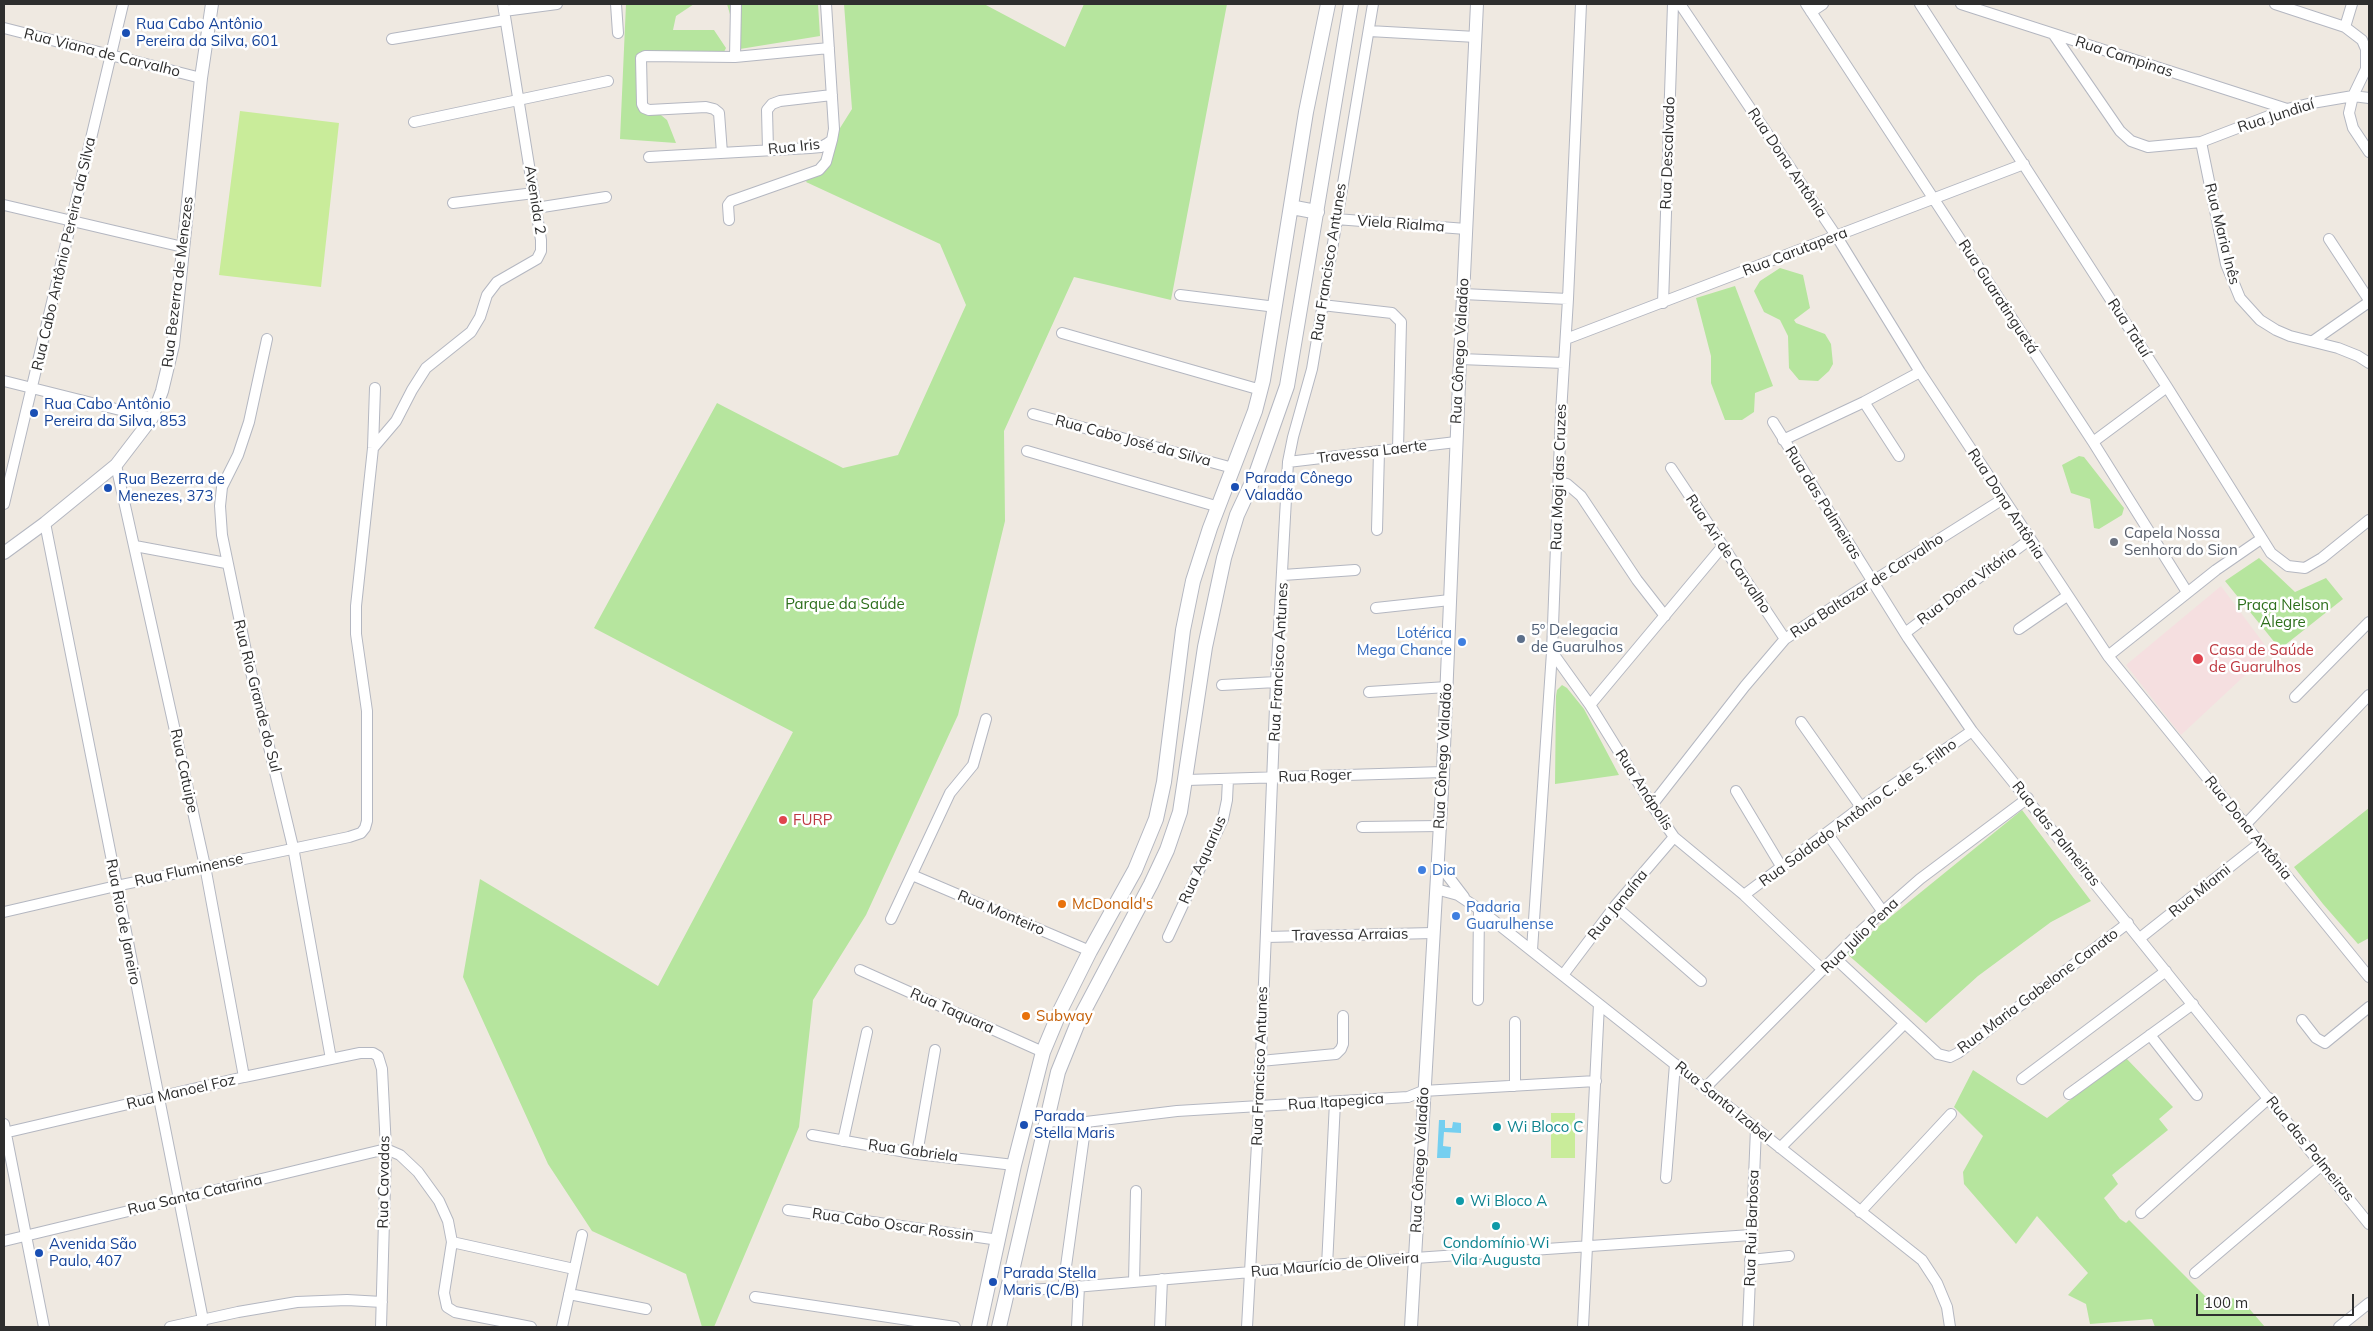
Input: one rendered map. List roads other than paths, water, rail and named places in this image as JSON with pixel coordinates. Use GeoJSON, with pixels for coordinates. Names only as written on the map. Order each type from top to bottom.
{"type":"FeatureCollection","features":[{"type":"Feature","properties":{"kind":"main road"},"geometry":{"type":"LineString","coordinates":[[979,1327],[1014,1165],[1043,1052],[1058,1016],[1090,951],[1135,870],[1156,820],[1164,782],[1187,606],[1200,558],[1261,390],[1276,307],[1306,112],[1328,4]]}},
{"type":"Feature","properties":{"kind":"main road"},"geometry":{"type":"LineString","coordinates":[[999,1327],[1045,1121],[1058,1072],[1072,1035],[1166,850],[1180,812],[1187,780],[1204,647],[1217,586],[1232,531],[1268,442],[1287,386],[1351,4]]}},
{"type":"Feature","properties":{"kind":"main road"},"geometry":{"type":"LineString","coordinates":[[1291,209],[1317,214]]}},
{"type":"Feature","properties":{"kind":"street","name":"Rua Cabo Antônio Pereira da Silva"},"geometry":{"type":"LineString","coordinates":[[4,504],[123,4]]}},
{"type":"Feature","properties":{"kind":"street","name":"Rua Bezerra de Menezes"},"geometry":{"type":"LineString","coordinates":[[4,553],[45,523],[116,465],[152,418],[162,391],[173,345],[201,78],[212,4]]}},
{"type":"Feature","properties":{"kind":"street"},"geometry":{"type":"LineString","coordinates":[[392,38],[504,12],[557,4]]}},
{"type":"Feature","properties":{"kind":"street"},"geometry":{"type":"LineString","coordinates":[[616,4],[618,33]]}},
{"type":"Feature","properties":{"kind":"street"},"geometry":{"type":"LineString","coordinates":[[735,57],[736,4]]}},
{"type":"Feature","properties":{"kind":"street","name":"Rua Iris"},"geometry":{"type":"LineString","coordinates":[[649,157],[820,147],[832,140],[834,129],[826,4]]}},
{"type":"Feature","properties":{"kind":"street","name":"Rua Francisco Antunes"},"geometry":{"type":"LineString","coordinates":[[1247,1327],[1274,777],[1276,682],[1284,575],[1288,462],[1312,369],[1373,4]]}},
{"type":"Feature","properties":{"kind":"street","name":"Rua Cônego Valadão"},"geometry":{"type":"LineString","coordinates":[[1411,1327],[1443,772],[1456,442],[1478,4]]}},
{"type":"Feature","properties":{"kind":"street","name":"Rua Mogi das Cruzes"},"geometry":{"type":"LineString","coordinates":[[1532,950],[1552,652],[1581,4]]}},
{"type":"Feature","properties":{"kind":"street","name":"Rua Descalvado"},"geometry":{"type":"LineString","coordinates":[[1663,303],[1673,4]]}},
{"type":"Feature","properties":{"kind":"street","name":"Rua Dona Antônia"},"geometry":{"type":"LineString","coordinates":[[1680,4],[1837,237],[1920,372],[2002,499],[2108,656],[2369,977]]}},
{"type":"Feature","properties":{"kind":"street"},"geometry":{"type":"LineString","coordinates":[[1809,8],[1823,4]]}},
{"type":"Feature","properties":{"kind":"street","name":"Rua Tatuí"},"geometry":{"type":"LineString","coordinates":[[1920,4],[2167,387],[2261,539],[2280,561],[2288,566],[2301,569],[2322,558],[2369,520]]}},
{"type":"Feature","properties":{"kind":"street","name":"Rua Campinas"},"geometry":{"type":"LineString","coordinates":[[1961,4],[2287,109]]}},
{"type":"Feature","properties":{"kind":"street"},"geometry":{"type":"LineString","coordinates":[[2275,4],[2346,27],[2362,40],[2366,49],[2366,69],[2353,96],[2349,120],[2369,152]]}},
{"type":"Feature","properties":{"kind":"street"},"geometry":{"type":"LineString","coordinates":[[2346,27],[2352,4]]}},
{"type":"Feature","properties":{"kind":"street","name":"Rua Guaratinguetá"},"geometry":{"type":"LineString","coordinates":[[1809,8],[2093,442],[2187,592]]}},
{"type":"Feature","properties":{"kind":"street","name":"Avenida 2"},"geometry":{"type":"LineString","coordinates":[[373,448],[396,421],[426,368],[470,332],[480,317],[487,294],[497,282],[537,259],[541,251],[534,193],[504,12]]}},
{"type":"Feature","properties":{"kind":"street","name":"Rua Viana de Carvalho"},"geometry":{"type":"LineString","coordinates":[[4,28],[201,78]]}},
{"type":"Feature","properties":{"kind":"street"},"geometry":{"type":"LineString","coordinates":[[1369,31],[1476,37]]}},
{"type":"Feature","properties":{"kind":"street","name":"Rua Jundiaí"},"geometry":{"type":"LineString","coordinates":[[2054,35],[2120,131],[2131,141],[2154,147],[2201,142],[2287,109],[2353,96],[2369,98]]}},
{"type":"Feature","properties":{"kind":"street"},"geometry":{"type":"LineString","coordinates":[[722,153],[718,113],[714,109],[706,107],[644,108],[642,104],[640,61],[645,56],[735,57],[829,48]]}},
{"type":"Feature","properties":{"kind":"street"},"geometry":{"type":"LineString","coordinates":[[414,122],[608,81]]}},
{"type":"Feature","properties":{"kind":"street"},"geometry":{"type":"LineString","coordinates":[[768,150],[767,110],[772,104],[780,101],[832,95]]}},
{"type":"Feature","properties":{"kind":"street"},"geometry":{"type":"LineString","coordinates":[[729,220],[728,205],[731,201],[819,170],[826,162],[832,140]]}},
{"type":"Feature","properties":{"kind":"street","name":"Rua Maria Inês"},"geometry":{"type":"LineString","coordinates":[[2201,142],[2226,264],[2240,298],[2260,320],[2276,330],[2358,356],[2369,363]]}},
{"type":"Feature","properties":{"kind":"street","name":"Rua Carutapera"},"geometry":{"type":"LineString","coordinates":[[1566,339],[1934,200],[2024,164]]}},
{"type":"Feature","properties":{"kind":"street"},"geometry":{"type":"LineString","coordinates":[[453,203],[534,193]]}},
{"type":"Feature","properties":{"kind":"street"},"geometry":{"type":"LineString","coordinates":[[536,208],[606,198]]}},
{"type":"Feature","properties":{"kind":"street"},"geometry":{"type":"LineString","coordinates":[[4,205],[183,247]]}},
{"type":"Feature","properties":{"kind":"street","name":"Viela Rialma"},"geometry":{"type":"LineString","coordinates":[[1336,219],[1466,229]]}},
{"type":"Feature","properties":{"kind":"street"},"geometry":{"type":"LineString","coordinates":[[2313,341],[2369,301],[2329,239]]}},
{"type":"Feature","properties":{"kind":"street"},"geometry":{"type":"LineString","coordinates":[[1463,294],[1568,299]]}},
{"type":"Feature","properties":{"kind":"street"},"geometry":{"type":"LineString","coordinates":[[1180,295],[1276,307]]}},
{"type":"Feature","properties":{"kind":"street"},"geometry":{"type":"LineString","coordinates":[[1322,305],[1392,313],[1398,316],[1402,326],[1398,449]]}},
{"type":"Feature","properties":{"kind":"street"},"geometry":{"type":"LineString","coordinates":[[1062,334],[1261,390]]}},
{"type":"Feature","properties":{"kind":"street","name":"Rua Rio Grande do Sul"},"geometry":{"type":"LineString","coordinates":[[267,338],[248,422],[238,455],[222,487],[220,506],[226,563],[293,847],[331,1059]]}},
{"type":"Feature","properties":{"kind":"street"},"geometry":{"type":"LineString","coordinates":[[1460,359],[1564,363]]}},
{"type":"Feature","properties":{"kind":"street"},"geometry":{"type":"LineString","coordinates":[[1783,440],[1864,402],[1920,372]]}},
{"type":"Feature","properties":{"kind":"street"},"geometry":{"type":"LineString","coordinates":[[4,381],[152,418]]}},
{"type":"Feature","properties":{"kind":"street"},"geometry":{"type":"LineString","coordinates":[[2093,442],[2167,387]]}},
{"type":"Feature","properties":{"kind":"street"},"geometry":{"type":"LineString","coordinates":[[373,448],[375,388]]}},
{"type":"Feature","properties":{"kind":"street"},"geometry":{"type":"LineString","coordinates":[[1864,402],[1899,456]]}},
{"type":"Feature","properties":{"kind":"street","name":"Rua Cabo José da Silva"},"geometry":{"type":"LineString","coordinates":[[1033,414],[1233,468]]}},
{"type":"Feature","properties":{"kind":"street","name":"Rua das Palmeiras"},"geometry":{"type":"LineString","coordinates":[[1773,422],[1905,633],[1972,731],[2028,798],[2369,1224]]}},
{"type":"Feature","properties":{"kind":"street","name":"Travessa Laerte"},"geometry":{"type":"LineString","coordinates":[[1288,462],[1456,442]]}},
{"type":"Feature","properties":{"kind":"street","name":"Rua Fluminense"},"geometry":{"type":"LineString","coordinates":[[4,912],[205,866],[356,835],[365,828],[367,821],[367,711],[356,634],[356,606],[373,448]]}},
{"type":"Feature","properties":{"kind":"street"},"geometry":{"type":"LineString","coordinates":[[1027,451],[1219,507]]}},
{"type":"Feature","properties":{"kind":"street"},"geometry":{"type":"LineString","coordinates":[[1377,530],[1379,451]]}},
{"type":"Feature","properties":{"kind":"street","name":"Rua Catuipe"},"geometry":{"type":"LineString","coordinates":[[116,465],[205,866],[244,1077]]}},
{"type":"Feature","properties":{"kind":"street","name":"Rua Ari de Carvalho"},"geometry":{"type":"LineString","coordinates":[[1672,468],[1722,547],[1785,639]]}},
{"type":"Feature","properties":{"kind":"street"},"geometry":{"type":"LineString","coordinates":[[1560,482],[1567,484],[1581,496],[1637,580],[1665,616]]}},
{"type":"Feature","properties":{"kind":"street","name":"Rua Baltazar de Carvalho"},"geometry":{"type":"LineString","coordinates":[[1652,805],[1745,686],[1785,639],[1872,581],[2002,499]]}},
{"type":"Feature","properties":{"kind":"street","name":"Rua Rio de Janeiro"},"geometry":{"type":"LineString","coordinates":[[45,523],[202,1324]]}},
{"type":"Feature","properties":{"kind":"street"},"geometry":{"type":"LineString","coordinates":[[2108,656],[2187,592],[2261,539]]}},
{"type":"Feature","properties":{"kind":"street","name":"Rua Dona Vitória"},"geometry":{"type":"LineString","coordinates":[[1905,633],[2029,540]]}},
{"type":"Feature","properties":{"kind":"street"},"geometry":{"type":"LineString","coordinates":[[135,546],[226,563]]}},
{"type":"Feature","properties":{"kind":"street"},"geometry":{"type":"LineString","coordinates":[[1590,705],[1722,547]]}},
{"type":"Feature","properties":{"kind":"street"},"geometry":{"type":"LineString","coordinates":[[1284,575],[1356,570]]}},
{"type":"Feature","properties":{"kind":"street"},"geometry":{"type":"LineString","coordinates":[[2019,629],[2067,596]]}},
{"type":"Feature","properties":{"kind":"street"},"geometry":{"type":"LineString","coordinates":[[1376,608],[1450,600]]}},
{"type":"Feature","properties":{"kind":"street"},"geometry":{"type":"LineString","coordinates":[[2295,697],[2369,622]]}},
{"type":"Feature","properties":{"kind":"street","name":"Rua Anápolis"},"geometry":{"type":"LineString","coordinates":[[1552,652],[1590,705],[1652,805],[1674,836],[1744,895],[1823,970]]}},
{"type":"Feature","properties":{"kind":"street"},"geometry":{"type":"LineString","coordinates":[[1222,685],[1276,682]]}},
{"type":"Feature","properties":{"kind":"street"},"geometry":{"type":"LineString","coordinates":[[1369,692],[1447,687]]}},
{"type":"Feature","properties":{"kind":"street"},"geometry":{"type":"LineString","coordinates":[[2246,824],[2369,696]]}},
{"type":"Feature","properties":{"kind":"street"},"geometry":{"type":"LineString","coordinates":[[891,919],[950,793],[973,764],[986,719]]}},
{"type":"Feature","properties":{"kind":"street"},"geometry":{"type":"LineString","coordinates":[[1801,722],[1861,807]]}},
{"type":"Feature","properties":{"kind":"street","name":"Rua Soldado Antônio C. de S. Filho"},"geometry":{"type":"LineString","coordinates":[[1744,895],[1861,807],[1972,731]]}},
{"type":"Feature","properties":{"kind":"street","name":"Rua Roger"},"geometry":{"type":"LineString","coordinates":[[1187,780],[1443,772]]}},
{"type":"Feature","properties":{"kind":"street","name":"Rua Aquarius"},"geometry":{"type":"LineString","coordinates":[[1168,937],[1223,820],[1228,780]]}},
{"type":"Feature","properties":{"kind":"street"},"geometry":{"type":"LineString","coordinates":[[1736,791],[1781,866]]}},
{"type":"Feature","properties":{"kind":"street","name":"Rua Julio Pena"},"geometry":{"type":"LineString","coordinates":[[1705,1088],[1863,928],[1920,880],[2028,798]]}},
{"type":"Feature","properties":{"kind":"street"},"geometry":{"type":"LineString","coordinates":[[1362,827],[1440,826]]}},
{"type":"Feature","properties":{"kind":"street"},"geometry":{"type":"LineString","coordinates":[[1827,833],[1883,912]]}},
{"type":"Feature","properties":{"kind":"street","name":"Rua Janaína"},"geometry":{"type":"LineString","coordinates":[[1563,975],[1616,906],[1674,836]]}},
{"type":"Feature","properties":{"kind":"street","name":"Rua Miami"},"geometry":{"type":"LineString","coordinates":[[2140,938],[2260,843]]}},
{"type":"Feature","properties":{"kind":"street","name":"Rua Santa Izabel"},"geometry":{"type":"LineString","coordinates":[[1438,863],[1466,899]]}},
{"type":"Feature","properties":{"kind":"street","name":"Rua Monteiro"},"geometry":{"type":"LineString","coordinates":[[912,875],[1090,951]]}},
{"type":"Feature","properties":{"kind":"street","name":"Rua Santa Izabel"},"geometry":{"type":"LineString","coordinates":[[1436,889],[1450,891],[1466,899],[1922,1260],[1937,1283],[1947,1307],[1950,1327]]}},
{"type":"Feature","properties":{"kind":"street"},"geometry":{"type":"LineString","coordinates":[[1616,906],[1701,981]]}},
{"type":"Feature","properties":{"kind":"street"},"geometry":{"type":"LineString","coordinates":[[1478,1000],[1479,909]]}},
{"type":"Feature","properties":{"kind":"street","name":"Rua Maria Gabelone Canato"},"geometry":{"type":"LineString","coordinates":[[1835,958],[1938,1054],[1947,1057],[1954,1056],[2128,923]]}},
{"type":"Feature","properties":{"kind":"street","name":"Travessa Arraias"},"geometry":{"type":"LineString","coordinates":[[1266,937],[1433,932]]}},
{"type":"Feature","properties":{"kind":"street","name":"Rua Taquara"},"geometry":{"type":"LineString","coordinates":[[860,970],[1043,1052]]}},
{"type":"Feature","properties":{"kind":"street"},"geometry":{"type":"LineString","coordinates":[[2022,1079],[2166,971]]}},
{"type":"Feature","properties":{"kind":"street"},"geometry":{"type":"LineString","coordinates":[[1583,1327],[1600,1004]]}},
{"type":"Feature","properties":{"kind":"street"},"geometry":{"type":"LineString","coordinates":[[2069,1094],[2193,1004]]}},
{"type":"Feature","properties":{"kind":"street"},"geometry":{"type":"LineString","coordinates":[[2302,1020],[2316,1038],[2325,1044],[2369,1007]]}},
{"type":"Feature","properties":{"kind":"street"},"geometry":{"type":"LineString","coordinates":[[1260,1061],[1336,1054],[1343,1044],[1343,1016]]}},
{"type":"Feature","properties":{"kind":"street"},"geometry":{"type":"LineString","coordinates":[[1515,1022],[1515,1086]]}},
{"type":"Feature","properties":{"kind":"street"},"geometry":{"type":"LineString","coordinates":[[1780,1148],[1905,1023]]}},
{"type":"Feature","properties":{"kind":"street"},"geometry":{"type":"LineString","coordinates":[[844,1141],[867,1032]]}},
{"type":"Feature","properties":{"kind":"street"},"geometry":{"type":"LineString","coordinates":[[2150,1035],[2197,1095]]}},
{"type":"Feature","properties":{"kind":"street"},"geometry":{"type":"LineString","coordinates":[[917,1154],[935,1050]]}},
{"type":"Feature","properties":{"kind":"street","name":"Rua Manoel Foz"},"geometry":{"type":"LineString","coordinates":[[4,1130],[360,1053]]}},
{"type":"Feature","properties":{"kind":"street","name":"Rua Cavadas"},"geometry":{"type":"LineString","coordinates":[[360,1053],[372,1053],[378,1056],[381,1061],[386,1149],[381,1327]]}},
{"type":"Feature","properties":{"kind":"street"},"geometry":{"type":"LineString","coordinates":[[1666,1178],[1675,1064]]}},
{"type":"Feature","properties":{"kind":"street","name":"Rua Itapegica"},"geometry":{"type":"LineString","coordinates":[[1045,1121],[1086,1122],[1177,1111],[1408,1097],[1424,1091],[1596,1081]]}},
{"type":"Feature","properties":{"kind":"street"},"geometry":{"type":"LineString","coordinates":[[2141,1213],[2269,1098]]}},
{"type":"Feature","properties":{"kind":"street"},"geometry":{"type":"LineString","coordinates":[[1327,1266],[1335,1102]]}},
{"type":"Feature","properties":{"kind":"street"},"geometry":{"type":"LineString","coordinates":[[1860,1212],[1951,1114]]}},
{"type":"Feature","properties":{"kind":"street"},"geometry":{"type":"LineString","coordinates":[[1063,1288],[1086,1122]]}},
{"type":"Feature","properties":{"kind":"street","name":"Rua Rui Barbosa"},"geometry":{"type":"LineString","coordinates":[[1748,1327],[1756,1128]]}},
{"type":"Feature","properties":{"kind":"street"},"geometry":{"type":"LineString","coordinates":[[4,1130],[44,1327]]}},
{"type":"Feature","properties":{"kind":"street","name":"Rua Gabriela"},"geometry":{"type":"LineString","coordinates":[[812,1135],[917,1154],[1014,1165]]}},
{"type":"Feature","properties":{"kind":"street"},"geometry":{"type":"LineString","coordinates":[[386,1149],[400,1154],[418,1172],[434,1194],[448,1221],[452,1242],[444,1294],[447,1307],[455,1312],[531,1327]]}},
{"type":"Feature","properties":{"kind":"street","name":"Rua Santa Catarina"},"geometry":{"type":"LineString","coordinates":[[4,1241],[386,1149]]}},
{"type":"Feature","properties":{"kind":"street"},"geometry":{"type":"LineString","coordinates":[[2195,1273],[2322,1165]]}},
{"type":"Feature","properties":{"kind":"street"},"geometry":{"type":"LineString","coordinates":[[1134,1282],[1136,1191]]}},
{"type":"Feature","properties":{"kind":"street","name":"Rua Cabo Oscar Rossin"},"geometry":{"type":"LineString","coordinates":[[788,1210],[999,1240]]}},
{"type":"Feature","properties":{"kind":"street"},"geometry":{"type":"LineString","coordinates":[[562,1327],[582,1235]]}},
{"type":"Feature","properties":{"kind":"street","name":"Rua Maurício de Oliveira"},"geometry":{"type":"LineString","coordinates":[[1008,1290],[1063,1288],[1415,1258],[1751,1235]]}},
{"type":"Feature","properties":{"kind":"street"},"geometry":{"type":"LineString","coordinates":[[452,1242],[574,1269]]}},
{"type":"Feature","properties":{"kind":"street"},"geometry":{"type":"LineString","coordinates":[[1750,1260],[1789,1256]]}},
{"type":"Feature","properties":{"kind":"street"},"geometry":{"type":"LineString","coordinates":[[1160,1327],[1162,1279]]}},
{"type":"Feature","properties":{"kind":"street"},"geometry":{"type":"LineString","coordinates":[[1076,1327],[1079,1286]]}},
{"type":"Feature","properties":{"kind":"street"},"geometry":{"type":"LineString","coordinates":[[569,1294],[646,1309]]}},
{"type":"Feature","properties":{"kind":"street"},"geometry":{"type":"LineString","coordinates":[[755,1298],[955,1327]]}},
{"type":"Feature","properties":{"kind":"street"},"geometry":{"type":"LineString","coordinates":[[170,1327],[202,1324],[238,1312],[297,1302],[347,1300],[382,1302]]}},
{"type":"Feature","properties":{"kind":"street"},"geometry":{"type":"LineString","coordinates":[[2339,1327],[2369,1303]]}},
{"type":"Feature","properties":{"kind":"water"},"geometry":{"type":"Polygon","coordinates":[[[1439,1120],[1445,1120],[1445,1128],[1452,1128],[1453,1122],[1461,1123],[1461,1133],[1444,1132],[1443,1146],[1451,1147],[1450,1158],[1437,1158],[1439,1120]]]}},
{"type":"Feature","properties":{"kind":"place","name":"Rua Cabo Antônio Pereira da Silva, 601"},"geometry":{"type":"Point","coordinates":[126,33]}},
{"type":"Feature","properties":{"kind":"place","name":"Rua Cabo Antônio Pereira da Silva, 853"},"geometry":{"type":"Point","coordinates":[34,413]}},
{"type":"Feature","properties":{"kind":"place","name":"Parada Cônego Valadão"},"geometry":{"type":"Point","coordinates":[1235,487]}},
{"type":"Feature","properties":{"kind":"place","name":"Rua Bezerra de Menezes, 373"},"geometry":{"type":"Point","coordinates":[108,488]}},
{"type":"Feature","properties":{"kind":"place","name":"Capela Nossa Senhora do Sion"},"geometry":{"type":"Point","coordinates":[2114,542]}},
{"type":"Feature","properties":{"kind":"place","name":"5º Delegacia de Guarulhos"},"geometry":{"type":"Point","coordinates":[1521,639]}},
{"type":"Feature","properties":{"kind":"place","name":"Lotérica Mega Chance"},"geometry":{"type":"Point","coordinates":[1462,642]}},
{"type":"Feature","properties":{"kind":"place","name":"Casa de Saúde de Guarulhos"},"geometry":{"type":"Point","coordinates":[2198,659]}},
{"type":"Feature","properties":{"kind":"place","name":"FURP"},"geometry":{"type":"Point","coordinates":[783,820]}},
{"type":"Feature","properties":{"kind":"place","name":"Dia"},"geometry":{"type":"Point","coordinates":[1422,870]}},
{"type":"Feature","properties":{"kind":"place","name":"McDonald's"},"geometry":{"type":"Point","coordinates":[1062,904]}},
{"type":"Feature","properties":{"kind":"place","name":"Padaria Guarulhense"},"geometry":{"type":"Point","coordinates":[1456,916]}},
{"type":"Feature","properties":{"kind":"place","name":"Subway"},"geometry":{"type":"Point","coordinates":[1026,1016]}},
{"type":"Feature","properties":{"kind":"place","name":"Parada Stella Maris"},"geometry":{"type":"Point","coordinates":[1024,1125]}},
{"type":"Feature","properties":{"kind":"place","name":"Wi Bloco C"},"geometry":{"type":"Point","coordinates":[1497,1127]}},
{"type":"Feature","properties":{"kind":"place","name":"Wi Bloco A"},"geometry":{"type":"Point","coordinates":[1460,1201]}},
{"type":"Feature","properties":{"kind":"place","name":"Condomínio Wi Vila Augusta"},"geometry":{"type":"Point","coordinates":[1496,1226]}},
{"type":"Feature","properties":{"kind":"place","name":"Avenida São Paulo, 407"},"geometry":{"type":"Point","coordinates":[39,1253]}},
{"type":"Feature","properties":{"kind":"place","name":"Parada Stella Maris (C/B)"},"geometry":{"type":"Point","coordinates":[993,1282]}},
{"type":"Feature","properties":{"kind":"park label","name":"Parque da Saúde"},"geometry":{"type":"Point","coordinates":[845,604]}},
{"type":"Feature","properties":{"kind":"park label","name":"Praça Nelson Alegre"},"geometry":{"type":"Point","coordinates":[2283,614]}}]}
